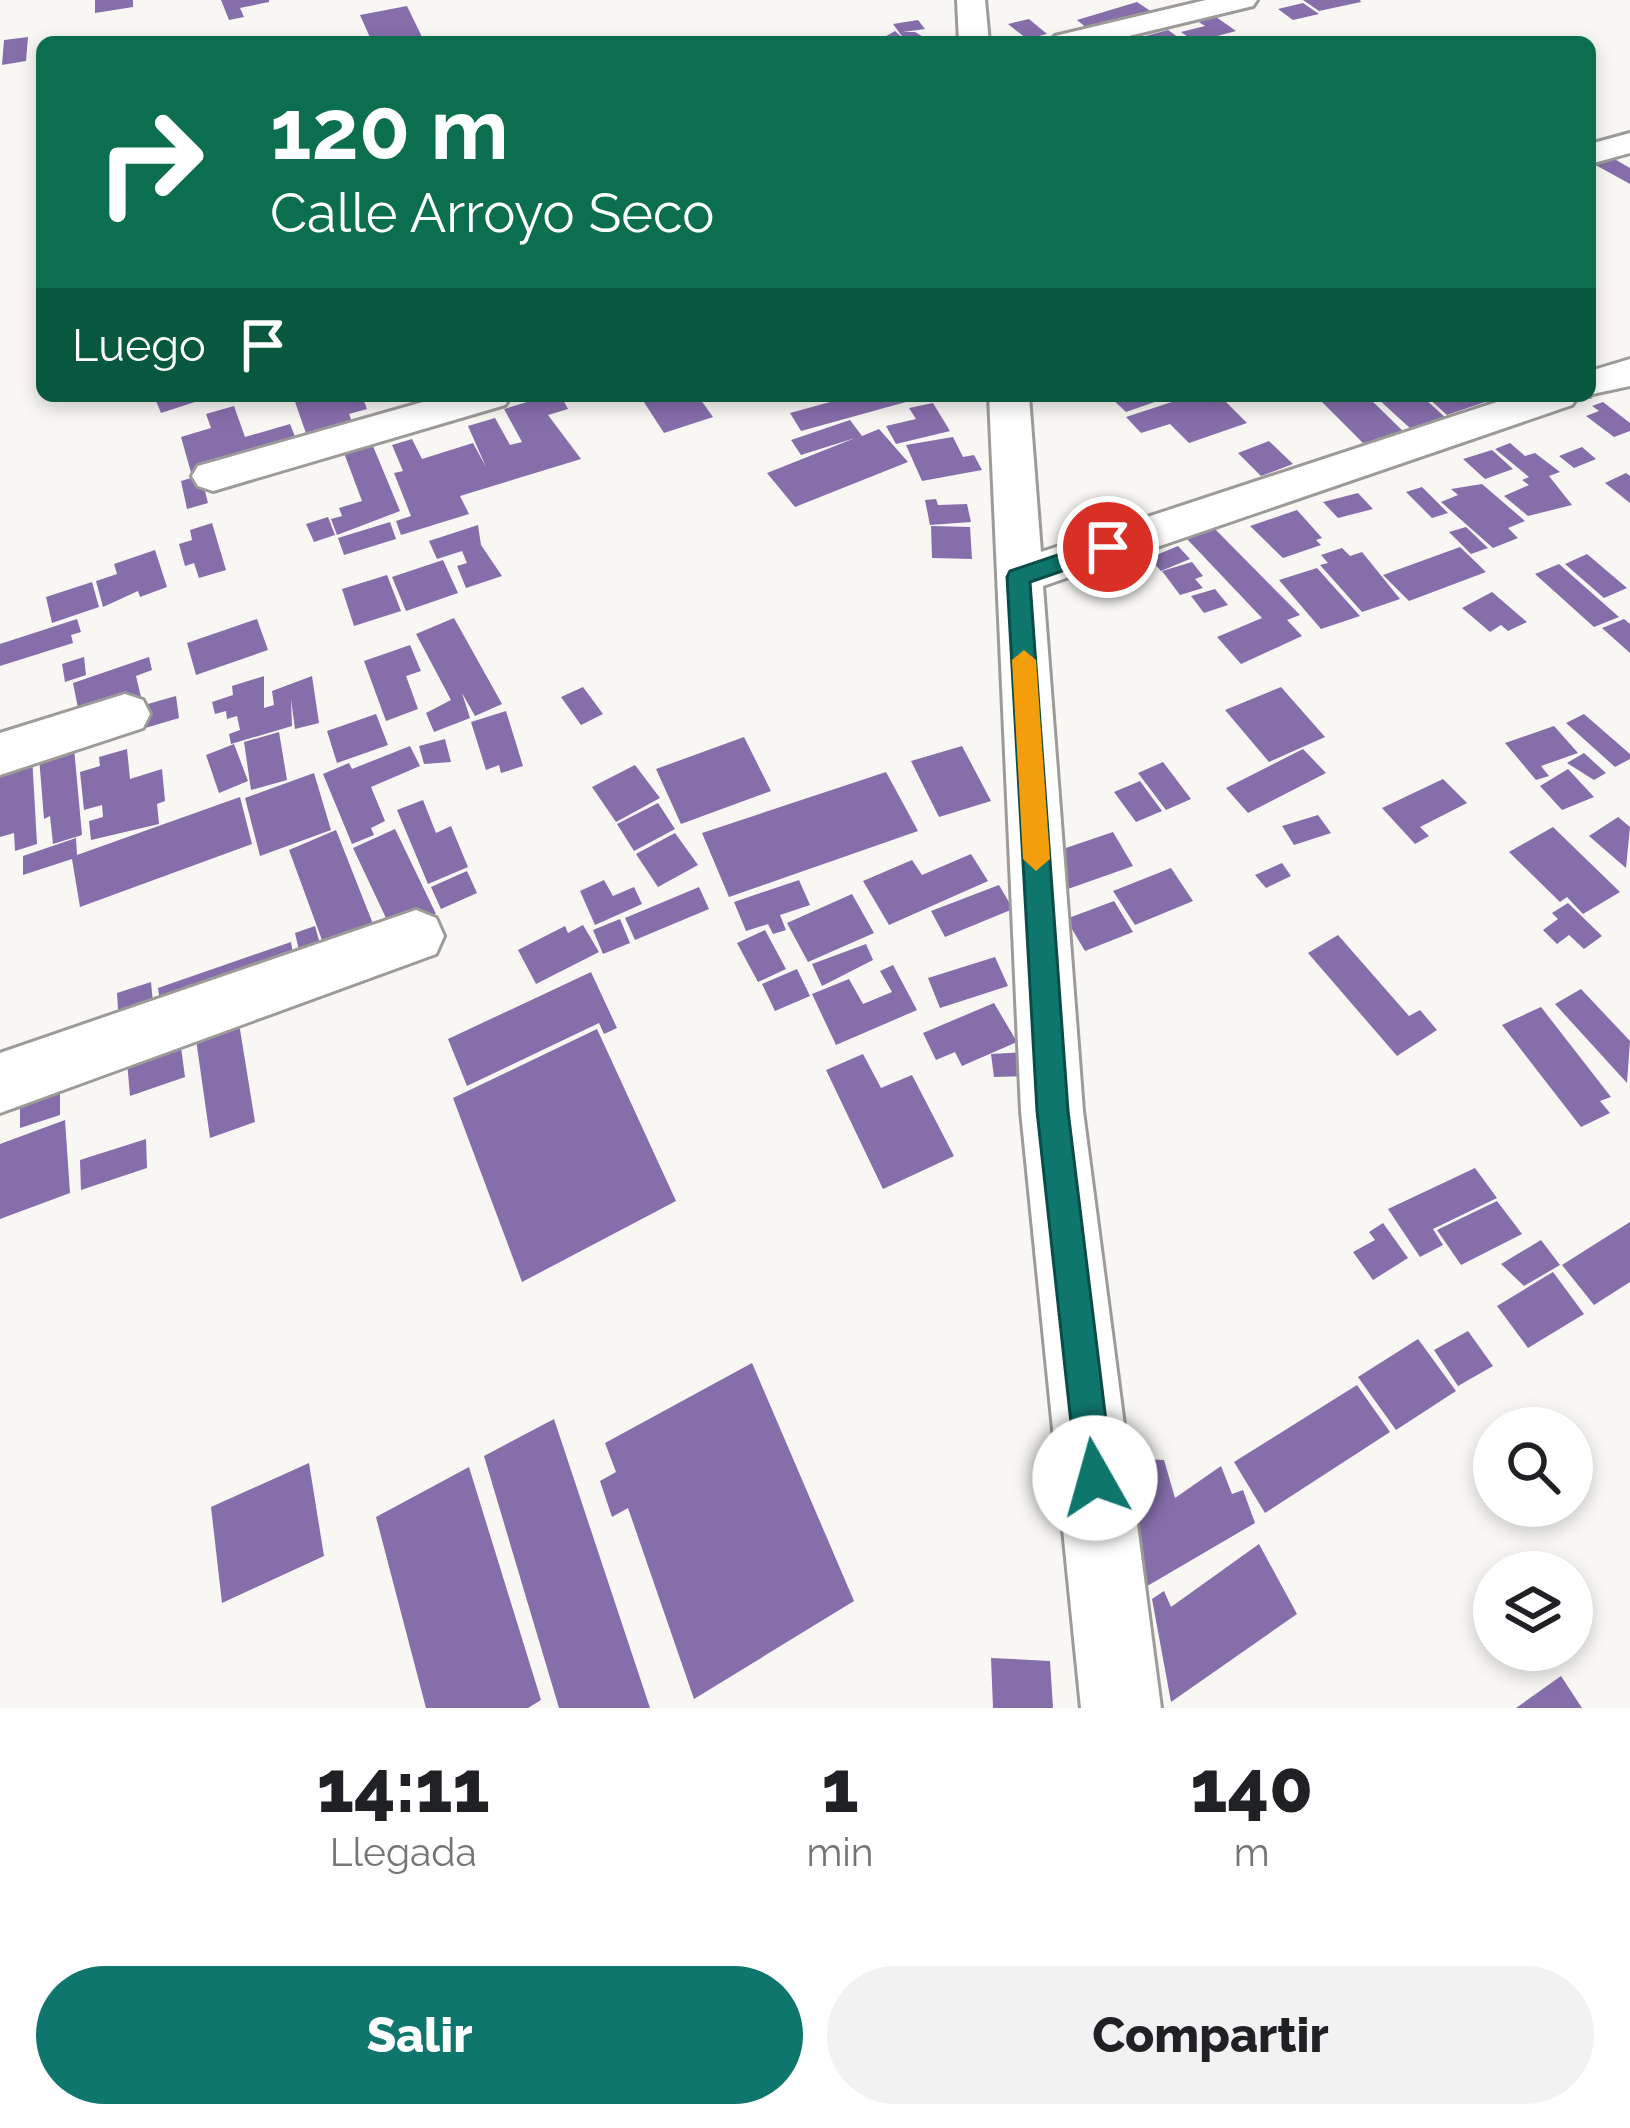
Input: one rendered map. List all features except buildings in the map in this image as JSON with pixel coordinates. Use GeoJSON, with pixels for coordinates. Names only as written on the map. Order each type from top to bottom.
{"type":"FeatureCollection","features":[{"type":"Feature","properties":{"kind":"street"},"geometry":{"type":"LineString","coordinates":[[971,0],[974,36]]}},
{"type":"Feature","properties":{"kind":"street"},"geometry":{"type":"LineString","coordinates":[[1091,36],[1243,0]]}},
{"type":"Feature","properties":{"kind":"street"},"geometry":{"type":"LineString","coordinates":[[1596,152],[1630,143]]}},
{"type":"Feature","properties":{"kind":"street"},"geometry":{"type":"LineString","coordinates":[[1596,384],[1630,372]]}},
{"type":"Feature","properties":{"kind":"street"},"geometry":{"type":"LineString","coordinates":[[213,476],[470,402]]}},
{"type":"Feature","properties":{"kind":"street"},"geometry":{"type":"LineString","coordinates":[[1009,402],[1052,1111],[1121,1708]]}},
{"type":"Feature","properties":{"kind":"street"},"geometry":{"type":"LineString","coordinates":[[1018,577],[1540,402]]}},
{"type":"Feature","properties":{"kind":"street"},"geometry":{"type":"LineString","coordinates":[[0,754],[125,714]]}},
{"type":"Feature","properties":{"kind":"street"},"geometry":{"type":"LineString","coordinates":[[0,1083],[416,936]]}},
{"type":"Feature","properties":{"kind":"slow traffic"},"geometry":{"type":"LineString","coordinates":[[1024,660],[1036,859]]}},
{"type":"Feature","properties":{"kind":"route"},"geometry":{"type":"LineString","coordinates":[[1095,1478],[1052,1111],[1018,577],[1108,547]]}}]}
